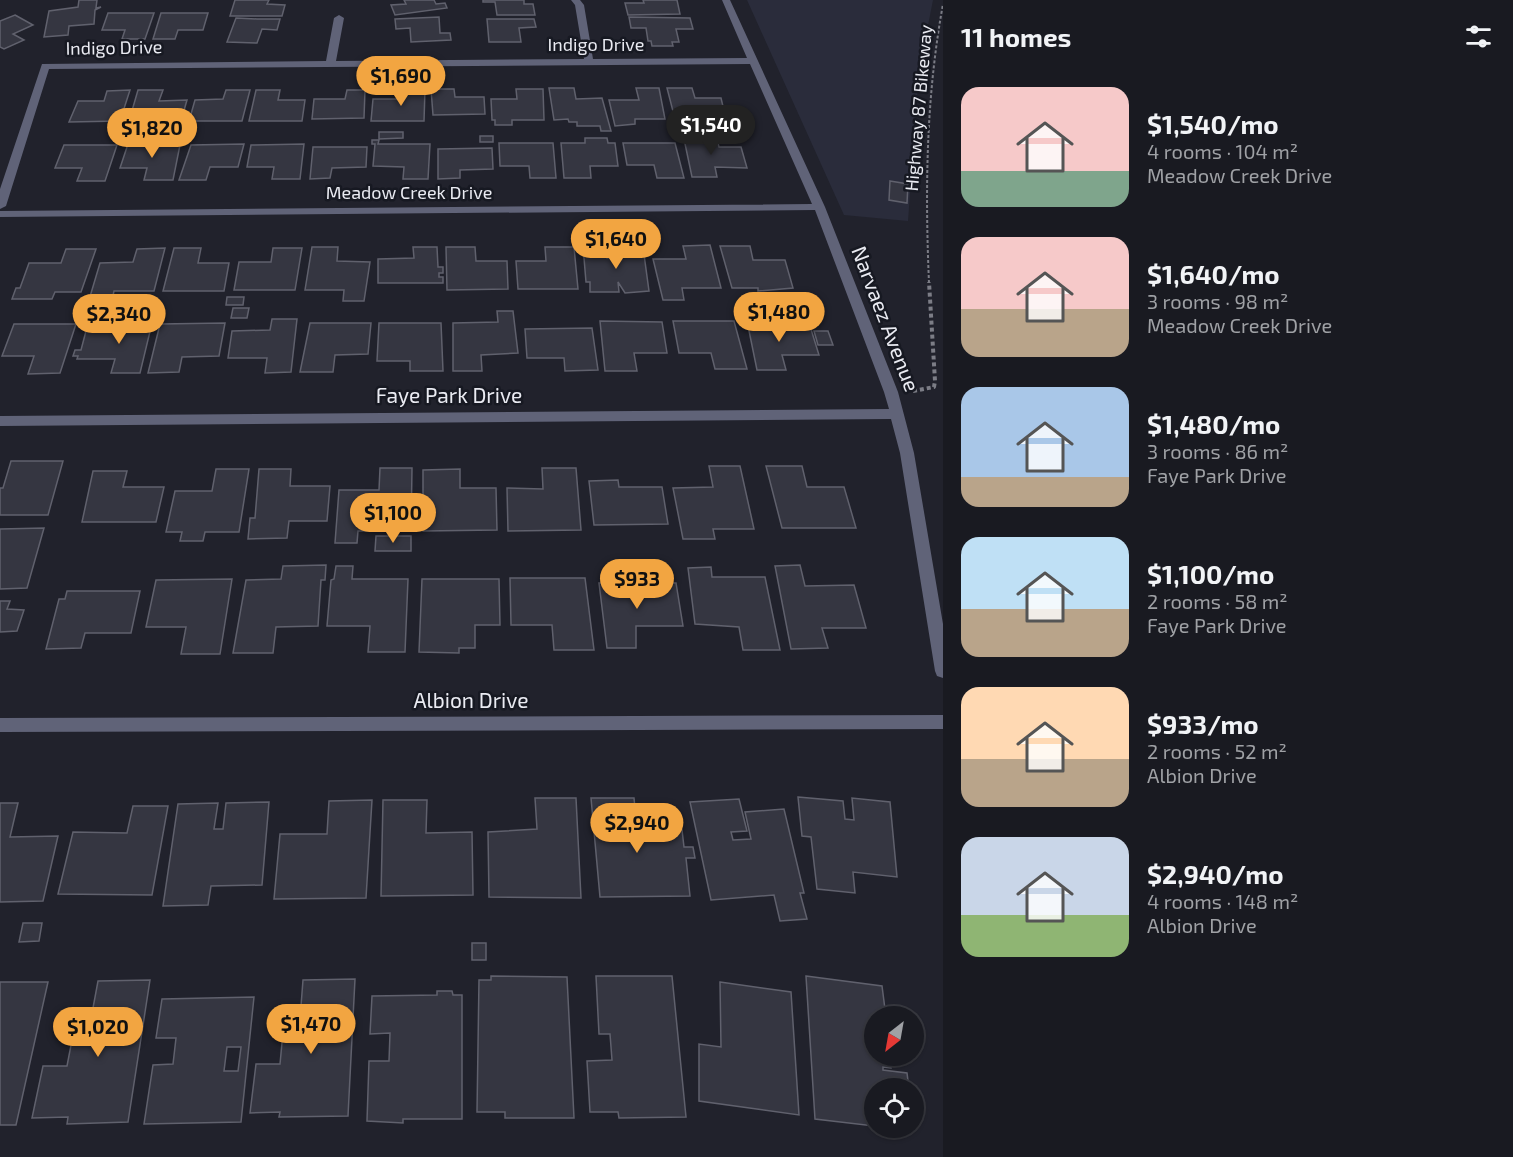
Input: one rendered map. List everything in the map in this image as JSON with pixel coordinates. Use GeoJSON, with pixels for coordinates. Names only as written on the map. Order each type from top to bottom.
{"type":"FeatureCollection","features":[{"type":"Feature","properties":{"kind":"street"},"geometry":{"type":"LineString","coordinates":[[575,0],[579,5],[589,62]]}},
{"type":"Feature","properties":{"kind":"street","name":"Narvaez Avenue"},"geometry":{"type":"LineString","coordinates":[[726,0],[819,207],[891,392],[907,453],[943,671]]}},
{"type":"Feature","properties":{"kind":"street"},"geometry":{"type":"LineString","coordinates":[[331,62],[339,18]]}},
{"type":"Feature","properties":{"kind":"street","name":"Indigo Drive"},"geometry":{"type":"LineString","coordinates":[[0,206],[45,66],[331,62],[753,61]]}},
{"type":"Feature","properties":{"kind":"street","name":"Meadow Creek Drive"},"geometry":{"type":"LineString","coordinates":[[0,214],[819,207]]}},
{"type":"Feature","properties":{"kind":"street","name":"Faye Park Drive"},"geometry":{"type":"LineString","coordinates":[[0,421],[897,414]]}},
{"type":"Feature","properties":{"kind":"street","name":"Albion Drive"},"geometry":{"type":"LineString","coordinates":[[0,725],[943,722]]}},
{"type":"Feature","properties":{"kind":"path","name":"Highway 87 Bikeway"},"geometry":{"type":"LineString","coordinates":[[891,392],[929,390],[934,387],[925,243],[925,165],[930,95],[943,4]]}},
{"type":"Feature","properties":{"kind":"shaded area"},"geometry":{"type":"Polygon","coordinates":[[[747,0],[933,0],[919,71],[908,221],[844,215],[747,0]]]}},
{"type":"Feature","properties":{"kind":"building"},"geometry":{"type":"Polygon","coordinates":[[[79,0],[97,0],[96,8],[101,7],[95,10],[94,24],[69,26],[68,35],[44,37],[49,11],[78,7],[79,0]]]}},
{"type":"Feature","properties":{"kind":"building"},"geometry":{"type":"Polygon","coordinates":[[[235,0],[269,0],[267,4],[285,5],[282,16],[230,16],[235,0]]]}},
{"type":"Feature","properties":{"kind":"building"},"geometry":{"type":"Polygon","coordinates":[[[404,0],[434,0],[436,4],[445,3],[447,8],[395,15],[391,5],[406,4],[404,0]]]}},
{"type":"Feature","properties":{"kind":"building"},"geometry":{"type":"Polygon","coordinates":[[[483,0],[524,0],[524,4],[533,4],[535,15],[497,15],[495,2],[483,2],[483,0]]]}},
{"type":"Feature","properties":{"kind":"building"},"geometry":{"type":"Polygon","coordinates":[[[643,0],[677,0],[680,14],[628,15],[625,3],[644,3],[643,0]]]}},
{"type":"Feature","properties":{"kind":"building"},"geometry":{"type":"Polygon","coordinates":[[[108,13],[154,13],[145,39],[122,39],[125,30],[102,30],[108,13]]]}},
{"type":"Feature","properties":{"kind":"building"},"geometry":{"type":"Polygon","coordinates":[[[161,13],[208,13],[203,30],[178,30],[175,39],[153,39],[161,13]]]}},
{"type":"Feature","properties":{"kind":"building"},"geometry":{"type":"Polygon","coordinates":[[[15,15],[33,25],[13,34],[24,40],[4,49],[0,47],[0,21],[15,15]]]}},
{"type":"Feature","properties":{"kind":"building"},"geometry":{"type":"Polygon","coordinates":[[[439,17],[440,33],[450,33],[451,40],[411,42],[410,28],[396,29],[395,19],[439,17]]]}},
{"type":"Feature","properties":{"kind":"building"},"geometry":{"type":"Polygon","coordinates":[[[629,17],[690,18],[693,29],[676,29],[679,42],[672,42],[673,46],[652,46],[651,41],[648,41],[646,28],[631,28],[629,17]]]}},
{"type":"Feature","properties":{"kind":"building"},"geometry":{"type":"Polygon","coordinates":[[[236,18],[280,19],[277,30],[262,29],[257,43],[227,42],[236,18]]]}},
{"type":"Feature","properties":{"kind":"building"},"geometry":{"type":"Polygon","coordinates":[[[487,19],[534,19],[536,27],[519,28],[521,42],[489,42],[487,19]]]}},
{"type":"Feature","properties":{"kind":"building"},"geometry":{"type":"Polygon","coordinates":[[[549,88],[574,88],[576,99],[602,98],[611,131],[601,131],[600,126],[577,126],[577,122],[569,122],[568,119],[554,120],[549,88]]]}},
{"type":"Feature","properties":{"kind":"building"},"geometry":{"type":"Polygon","coordinates":[[[636,88],[659,88],[665,119],[635,119],[635,124],[615,126],[609,100],[639,100],[636,88]]]}},
{"type":"Feature","properties":{"kind":"building"},"geometry":{"type":"Polygon","coordinates":[[[667,88],[692,88],[695,98],[721,98],[726,119],[675,119],[667,88]]]}},
{"type":"Feature","properties":{"kind":"building"},"geometry":{"type":"Polygon","coordinates":[[[403,89],[425,89],[424,121],[371,121],[373,99],[402,99],[403,89]]]}},
{"type":"Feature","properties":{"kind":"building"},"geometry":{"type":"Polygon","coordinates":[[[431,89],[454,89],[455,97],[484,97],[485,114],[433,115],[431,89]]]}},
{"type":"Feature","properties":{"kind":"building"},"geometry":{"type":"Polygon","coordinates":[[[516,89],[543,89],[544,120],[512,120],[512,125],[495,125],[495,120],[492,120],[491,99],[517,99],[516,89]]]}},
{"type":"Feature","properties":{"kind":"building"},"geometry":{"type":"Polygon","coordinates":[[[130,90],[120,121],[69,122],[78,101],[104,101],[107,91],[130,90]]]}},
{"type":"Feature","properties":{"kind":"building"},"geometry":{"type":"Polygon","coordinates":[[[138,90],[163,90],[159,101],[187,100],[181,121],[129,121],[138,90]]]}},
{"type":"Feature","properties":{"kind":"building"},"geometry":{"type":"Polygon","coordinates":[[[226,90],[250,90],[242,121],[189,121],[195,100],[223,99],[226,90]]]}},
{"type":"Feature","properties":{"kind":"building"},"geometry":{"type":"Polygon","coordinates":[[[256,90],[280,90],[278,100],[305,100],[302,121],[249,121],[256,90]]]}},
{"type":"Feature","properties":{"kind":"building"},"geometry":{"type":"Polygon","coordinates":[[[347,90],[365,90],[364,118],[312,119],[314,99],[345,99],[347,90]]]}},
{"type":"Feature","properties":{"kind":"building"},"geometry":{"type":"Polygon","coordinates":[[[379,132],[403,132],[403,138],[379,139],[379,132]]]}},
{"type":"Feature","properties":{"kind":"building"},"geometry":{"type":"Polygon","coordinates":[[[687,134],[699,135],[700,139],[717,139],[719,147],[741,147],[747,168],[715,167],[717,177],[692,177],[684,139],[687,139],[687,134]]]}},
{"type":"Feature","properties":{"kind":"building"},"geometry":{"type":"Polygon","coordinates":[[[480,136],[493,136],[493,142],[480,142],[480,136]]]}},
{"type":"Feature","properties":{"kind":"building"},"geometry":{"type":"Polygon","coordinates":[[[144,137],[142,145],[180,145],[173,180],[144,180],[147,168],[120,168],[130,138],[144,137]]]}},
{"type":"Feature","properties":{"kind":"building"},"geometry":{"type":"Polygon","coordinates":[[[585,138],[607,138],[608,143],[615,143],[618,166],[590,166],[591,178],[564,178],[561,143],[585,143],[585,138]]]}},
{"type":"Feature","properties":{"kind":"building"},"geometry":{"type":"Polygon","coordinates":[[[372,140],[379,140],[378,144],[430,144],[428,179],[403,179],[404,167],[373,166],[375,144],[372,144],[372,140]]]}},
{"type":"Feature","properties":{"kind":"building"},"geometry":{"type":"Polygon","coordinates":[[[499,143],[553,143],[556,178],[530,178],[529,166],[500,166],[499,143]]]}},
{"type":"Feature","properties":{"kind":"building"},"geometry":{"type":"Polygon","coordinates":[[[623,143],[675,143],[684,178],[657,178],[654,165],[627,165],[623,143]]]}},
{"type":"Feature","properties":{"kind":"building"},"geometry":{"type":"Polygon","coordinates":[[[244,144],[238,167],[210,167],[206,180],[179,180],[191,145],[244,144]]]}},
{"type":"Feature","properties":{"kind":"building"},"geometry":{"type":"Polygon","coordinates":[[[304,144],[300,179],[272,179],[274,167],[247,167],[251,145],[304,144]]]}},
{"type":"Feature","properties":{"kind":"building"},"geometry":{"type":"Polygon","coordinates":[[[64,145],[117,145],[105,181],[77,181],[82,168],[55,168],[64,145]]]}},
{"type":"Feature","properties":{"kind":"building"},"geometry":{"type":"Polygon","coordinates":[[[313,147],[367,147],[366,167],[332,168],[330,178],[310,179],[313,147]]]}},
{"type":"Feature","properties":{"kind":"building"},"geometry":{"type":"Polygon","coordinates":[[[492,148],[493,169],[460,170],[460,178],[438,179],[438,149],[492,148]]]}},
{"type":"Feature","properties":{"kind":"building"},"geometry":{"type":"Polygon","coordinates":[[[890,181],[908,184],[907,203],[889,200],[890,181]]]}},
{"type":"Feature","properties":{"kind":"building"},"geometry":{"type":"Polygon","coordinates":[[[710,245],[721,288],[682,288],[684,300],[663,300],[653,259],[686,259],[683,246],[710,245]]]}},
{"type":"Feature","properties":{"kind":"building"},"geometry":{"type":"Polygon","coordinates":[[[583,246],[606,247],[607,258],[613,258],[612,252],[625,253],[624,247],[643,247],[649,291],[625,293],[618,282],[619,292],[590,292],[590,282],[586,282],[583,246]]]}},
{"type":"Feature","properties":{"kind":"building"},"geometry":{"type":"Polygon","coordinates":[[[720,246],[750,246],[753,260],[785,260],[793,288],[758,291],[758,288],[732,288],[720,246]]]}},
{"type":"Feature","properties":{"kind":"building"},"geometry":{"type":"Polygon","coordinates":[[[312,247],[338,247],[337,261],[370,262],[364,301],[343,301],[344,290],[305,290],[312,247]]]}},
{"type":"Feature","properties":{"kind":"building"},"geometry":{"type":"Polygon","coordinates":[[[413,247],[437,247],[438,267],[443,267],[443,273],[439,273],[439,277],[443,277],[443,283],[378,283],[378,259],[414,258],[413,247]]]}},
{"type":"Feature","properties":{"kind":"building"},"geometry":{"type":"Polygon","coordinates":[[[446,247],[475,247],[476,261],[507,261],[508,289],[447,290],[446,247]]]}},
{"type":"Feature","properties":{"kind":"building"},"geometry":{"type":"Polygon","coordinates":[[[545,247],[574,247],[578,289],[518,289],[516,261],[546,261],[545,247]]]}},
{"type":"Feature","properties":{"kind":"building"},"geometry":{"type":"Polygon","coordinates":[[[165,248],[154,291],[114,291],[112,300],[89,300],[100,263],[133,262],[137,249],[165,248]]]}},
{"type":"Feature","properties":{"kind":"building"},"geometry":{"type":"Polygon","coordinates":[[[174,248],[201,248],[198,263],[229,263],[224,291],[163,291],[174,248]]]}},
{"type":"Feature","properties":{"kind":"building"},"geometry":{"type":"Polygon","coordinates":[[[273,248],[302,248],[295,290],[234,290],[239,262],[271,262],[273,248]]]}},
{"type":"Feature","properties":{"kind":"building"},"geometry":{"type":"Polygon","coordinates":[[[66,249],[96,249],[81,292],[55,292],[52,299],[12,299],[16,288],[20,288],[29,263],[61,263],[66,249]]]}},
{"type":"Feature","properties":{"kind":"building"},"geometry":{"type":"Polygon","coordinates":[[[227,297],[244,297],[243,305],[226,305],[227,297]]]}},
{"type":"Feature","properties":{"kind":"building"},"geometry":{"type":"Polygon","coordinates":[[[233,308],[249,308],[247,318],[231,318],[233,308]]]}},
{"type":"Feature","properties":{"kind":"building"},"geometry":{"type":"Polygon","coordinates":[[[497,311],[513,311],[518,353],[481,355],[482,371],[453,371],[453,323],[498,322],[497,311]]]}},
{"type":"Feature","properties":{"kind":"building"},"geometry":{"type":"Polygon","coordinates":[[[746,316],[763,316],[766,326],[810,326],[819,355],[782,355],[786,370],[757,370],[746,316]]]}},
{"type":"Feature","properties":{"kind":"building"},"geometry":{"type":"Polygon","coordinates":[[[120,319],[153,319],[140,373],[111,373],[115,359],[77,359],[78,356],[73,356],[75,350],[81,350],[86,331],[116,331],[120,319]]]}},
{"type":"Feature","properties":{"kind":"building"},"geometry":{"type":"Polygon","coordinates":[[[272,319],[297,319],[291,372],[265,373],[267,358],[228,358],[232,331],[270,330],[272,319]]]}},
{"type":"Feature","properties":{"kind":"building"},"geometry":{"type":"Polygon","coordinates":[[[600,321],[662,322],[667,353],[634,353],[637,371],[605,371],[600,321]]]}},
{"type":"Feature","properties":{"kind":"building"},"geometry":{"type":"Polygon","coordinates":[[[673,321],[734,321],[747,369],[715,369],[711,353],[679,353],[673,321]]]}},
{"type":"Feature","properties":{"kind":"building"},"geometry":{"type":"Polygon","coordinates":[[[225,323],[219,356],[182,357],[179,372],[148,373],[160,324],[225,323]]]}},
{"type":"Feature","properties":{"kind":"building"},"geometry":{"type":"Polygon","coordinates":[[[310,323],[371,323],[368,354],[335,355],[333,372],[300,372],[310,323]]]}},
{"type":"Feature","properties":{"kind":"building"},"geometry":{"type":"Polygon","coordinates":[[[379,323],[441,323],[443,371],[410,371],[410,361],[377,361],[379,323]]]}},
{"type":"Feature","properties":{"kind":"building"},"geometry":{"type":"Polygon","coordinates":[[[14,324],[76,324],[60,373],[28,374],[34,356],[2,356],[14,324]]]}},
{"type":"Feature","properties":{"kind":"building"},"geometry":{"type":"Polygon","coordinates":[[[592,328],[598,370],[565,371],[564,358],[527,358],[525,329],[592,328]]]}},
{"type":"Feature","properties":{"kind":"building"},"geometry":{"type":"Polygon","coordinates":[[[814,331],[828,331],[833,345],[818,345],[814,331]]]}},
{"type":"Feature","properties":{"kind":"building"},"geometry":{"type":"Polygon","coordinates":[[[11,461],[63,461],[48,515],[0,515],[0,488],[3,488],[11,461]]]}},
{"type":"Feature","properties":{"kind":"building"},"geometry":{"type":"Polygon","coordinates":[[[709,466],[740,466],[754,529],[713,529],[715,539],[683,539],[673,488],[713,487],[709,466]]]}},
{"type":"Feature","properties":{"kind":"building"},"geometry":{"type":"Polygon","coordinates":[[[766,466],[802,466],[807,487],[844,487],[856,528],[782,528],[766,466]]]}},
{"type":"Feature","properties":{"kind":"building"},"geometry":{"type":"Polygon","coordinates":[[[380,468],[412,468],[411,531],[358,531],[357,543],[335,543],[339,490],[379,490],[380,468]]]}},
{"type":"Feature","properties":{"kind":"building"},"geometry":{"type":"Polygon","coordinates":[[[542,468],[576,468],[581,530],[508,531],[507,488],[543,489],[542,468]]]}},
{"type":"Feature","properties":{"kind":"building"},"geometry":{"type":"Polygon","coordinates":[[[216,469],[249,469],[239,532],[205,532],[203,541],[180,541],[182,532],[166,532],[175,491],[212,491],[216,469]]]}},
{"type":"Feature","properties":{"kind":"building"},"geometry":{"type":"Polygon","coordinates":[[[259,469],[291,469],[290,486],[330,486],[327,521],[289,521],[287,538],[248,539],[250,518],[255,518],[259,469]]]}},
{"type":"Feature","properties":{"kind":"building"},"geometry":{"type":"Polygon","coordinates":[[[460,469],[460,488],[496,488],[497,530],[423,531],[423,470],[460,469]]]}},
{"type":"Feature","properties":{"kind":"building"},"geometry":{"type":"Polygon","coordinates":[[[93,471],[127,471],[123,487],[164,487],[156,522],[82,522],[93,471]]]}},
{"type":"Feature","properties":{"kind":"building"},"geometry":{"type":"Polygon","coordinates":[[[618,480],[619,487],[662,487],[668,524],[594,525],[589,481],[618,480]]]}},
{"type":"Feature","properties":{"kind":"building"},"geometry":{"type":"Polygon","coordinates":[[[44,528],[27,588],[0,589],[0,529],[44,528]]]}},
{"type":"Feature","properties":{"kind":"building"},"geometry":{"type":"Polygon","coordinates":[[[376,536],[411,536],[411,551],[375,551],[376,536]]]}},
{"type":"Feature","properties":{"kind":"building"},"geometry":{"type":"Polygon","coordinates":[[[326,565],[325,580],[321,580],[318,626],[276,627],[273,653],[233,653],[246,580],[281,579],[283,566],[326,565]]]}},
{"type":"Feature","properties":{"kind":"building"},"geometry":{"type":"Polygon","coordinates":[[[800,565],[805,586],[854,585],[866,628],[822,628],[828,648],[791,649],[775,566],[800,565]]]}},
{"type":"Feature","properties":{"kind":"building"},"geometry":{"type":"Polygon","coordinates":[[[336,566],[353,566],[352,579],[408,579],[405,652],[368,652],[370,626],[327,626],[331,580],[334,579],[336,566]]]}},
{"type":"Feature","properties":{"kind":"building"},"geometry":{"type":"Polygon","coordinates":[[[711,567],[712,577],[765,577],[780,650],[743,650],[739,627],[695,624],[688,568],[711,567]]]}},
{"type":"Feature","properties":{"kind":"building"},"geometry":{"type":"Polygon","coordinates":[[[510,578],[585,578],[594,650],[554,650],[552,625],[511,625],[510,578]]]}},
{"type":"Feature","properties":{"kind":"building"},"geometry":{"type":"Polygon","coordinates":[[[232,579],[220,654],[181,654],[186,627],[146,627],[156,580],[232,579]]]}},
{"type":"Feature","properties":{"kind":"building"},"geometry":{"type":"Polygon","coordinates":[[[422,579],[499,579],[500,625],[475,625],[475,648],[459,648],[459,653],[419,652],[422,579]]]}},
{"type":"Feature","properties":{"kind":"building"},"geometry":{"type":"Polygon","coordinates":[[[599,583],[676,583],[683,626],[636,626],[636,648],[607,648],[599,583]]]}},
{"type":"Feature","properties":{"kind":"building"},"geometry":{"type":"Polygon","coordinates":[[[67,591],[140,591],[131,633],[85,633],[81,648],[46,649],[59,599],[65,599],[67,591]]]}},
{"type":"Feature","properties":{"kind":"building"},"geometry":{"type":"Polygon","coordinates":[[[0,601],[10,601],[7,609],[24,610],[17,631],[0,632],[0,601]]]}},
{"type":"Feature","properties":{"kind":"building"},"geometry":{"type":"Polygon","coordinates":[[[798,797],[843,801],[845,819],[854,820],[852,798],[890,802],[897,877],[853,872],[855,893],[817,889],[811,837],[802,836],[798,797]]]}},
{"type":"Feature","properties":{"kind":"building"},"geometry":{"type":"Polygon","coordinates":[[[535,798],[576,798],[581,898],[489,897],[488,832],[537,829],[535,798]]]}},
{"type":"Feature","properties":{"kind":"building"},"geometry":{"type":"Polygon","coordinates":[[[591,798],[634,798],[637,830],[682,830],[684,847],[693,847],[695,858],[686,858],[690,896],[600,897],[591,798]]]}},
{"type":"Feature","properties":{"kind":"building"},"geometry":{"type":"Polygon","coordinates":[[[739,799],[747,831],[731,832],[733,840],[751,839],[745,812],[784,809],[804,893],[800,893],[807,919],[780,921],[774,895],[711,900],[690,802],[739,799]]]}},
{"type":"Feature","properties":{"kind":"building"},"geometry":{"type":"Polygon","coordinates":[[[372,800],[366,898],[274,899],[280,834],[327,834],[329,801],[372,800]]]}},
{"type":"Feature","properties":{"kind":"building"},"geometry":{"type":"Polygon","coordinates":[[[383,800],[427,800],[426,833],[472,832],[473,895],[381,896],[383,800]]]}},
{"type":"Feature","properties":{"kind":"building"},"geometry":{"type":"Polygon","coordinates":[[[269,802],[262,885],[211,886],[208,905],[163,906],[178,804],[218,803],[214,829],[223,829],[226,803],[269,802]]]}},
{"type":"Feature","properties":{"kind":"building"},"geometry":{"type":"Polygon","coordinates":[[[0,803],[18,803],[10,837],[58,836],[43,901],[0,902],[0,803]]]}},
{"type":"Feature","properties":{"kind":"building"},"geometry":{"type":"Polygon","coordinates":[[[133,806],[168,806],[152,895],[58,894],[73,832],[127,833],[133,806]]]}},
{"type":"Feature","properties":{"kind":"building"},"geometry":{"type":"Polygon","coordinates":[[[23,923],[42,923],[39,941],[19,942],[23,923]]]}},
{"type":"Feature","properties":{"kind":"building"},"geometry":{"type":"Polygon","coordinates":[[[472,943],[486,943],[486,960],[472,960],[472,943]]]}},
{"type":"Feature","properties":{"kind":"building"},"geometry":{"type":"Polygon","coordinates":[[[491,976],[567,977],[574,1118],[505,1118],[505,1112],[477,1112],[479,980],[491,980],[491,976]]]}},
{"type":"Feature","properties":{"kind":"building"},"geometry":{"type":"Polygon","coordinates":[[[596,976],[672,976],[686,1117],[619,1118],[618,1112],[590,1112],[587,1061],[612,1060],[610,1034],[599,1034],[596,976]]]}},
{"type":"Feature","properties":{"kind":"building"},"geometry":{"type":"Polygon","coordinates":[[[806,976],[882,986],[885,1006],[864,1006],[864,1066],[891,1066],[891,1068],[883,1067],[883,1070],[907,1073],[908,1078],[864,1078],[864,1125],[815,1119],[806,976]]]}},
{"type":"Feature","properties":{"kind":"building"},"geometry":{"type":"Polygon","coordinates":[[[355,979],[348,1116],[279,1117],[280,1112],[250,1113],[256,1064],[280,1064],[283,1032],[276,1032],[279,1006],[301,1006],[303,980],[355,979]],[[335,1014],[333,1037],[346,1035],[347,1014],[335,1014]]]}},
{"type":"Feature","properties":{"kind":"building"},"geometry":{"type":"Polygon","coordinates":[[[150,980],[128,1122],[67,1124],[68,1117],[32,1118],[43,1066],[67,1066],[72,1040],[63,1041],[69,1009],[93,1008],[98,981],[150,980]],[[123,1017],[119,1038],[133,1038],[137,1017],[123,1017]]]}},
{"type":"Feature","properties":{"kind":"building"},"geometry":{"type":"Polygon","coordinates":[[[0,982],[48,982],[16,1125],[0,1125],[0,982]]]}},
{"type":"Feature","properties":{"kind":"building"},"geometry":{"type":"Polygon","coordinates":[[[720,982],[791,992],[799,1115],[699,1101],[699,1044],[721,1047],[720,982]]]}},
{"type":"Feature","properties":{"kind":"building"},"geometry":{"type":"Polygon","coordinates":[[[437,991],[452,991],[453,995],[462,995],[462,1119],[403,1119],[403,1123],[367,1121],[369,1061],[389,1061],[390,1033],[370,1034],[372,996],[437,995],[437,991]]]}},
{"type":"Feature","properties":{"kind":"building"},"geometry":{"type":"Polygon","coordinates":[[[254,997],[241,1122],[144,1124],[153,1065],[173,1064],[176,1038],[156,1038],[162,999],[254,997]],[[227,1047],[224,1071],[238,1071],[241,1047],[227,1047]]]}}]}
